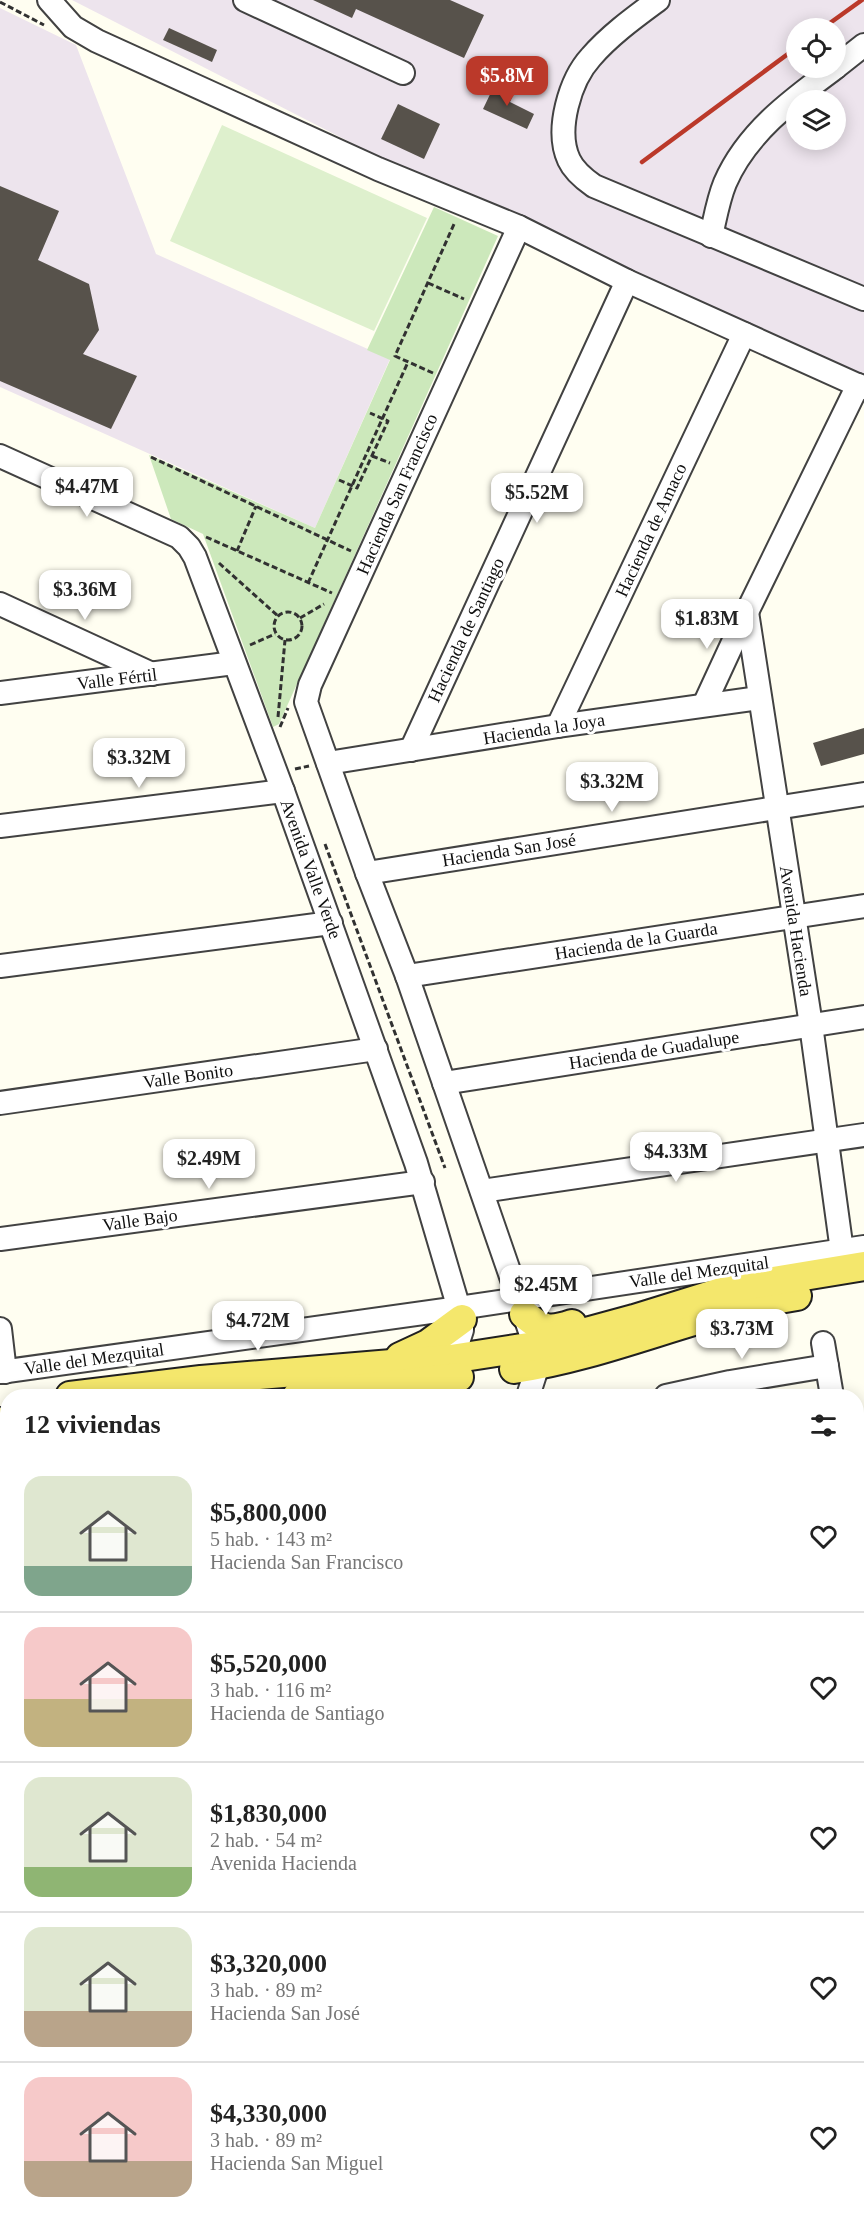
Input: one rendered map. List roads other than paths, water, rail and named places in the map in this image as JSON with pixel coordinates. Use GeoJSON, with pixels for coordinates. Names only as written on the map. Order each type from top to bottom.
{"type":"FeatureCollection","features":[{"type":"Feature","properties":{"kind":"main road"},"geometry":{"type":"LineString","coordinates":[[536,1356],[634,1319],[737,1287],[853,1259]]}},
{"type":"Feature","properties":{"kind":"main road"},"geometry":{"type":"LineString","coordinates":[[343,1389],[450,1378],[781,1298],[864,1285]]}},
{"type":"Feature","properties":{"kind":"main road"},"geometry":{"type":"LineString","coordinates":[[521,1306],[542,1328],[555,1330],[667,1294],[737,1287]]}},
{"type":"Feature","properties":{"kind":"main road"},"geometry":{"type":"LineString","coordinates":[[127,1389],[201,1380],[376,1384],[411,1353],[441,1335],[461,1313]]}},
{"type":"Feature","properties":{"kind":"street"},"geometry":{"type":"LineString","coordinates":[[49,0],[73,27],[97,41],[378,169],[519,227],[627,281],[861,386],[747,612],[704,705]]}},
{"type":"Feature","properties":{"kind":"street"},"geometry":{"type":"LineString","coordinates":[[245,0],[403,73]]}},
{"type":"Feature","properties":{"kind":"street"},"geometry":{"type":"LineString","coordinates":[[658,0],[612,36],[590,58],[573,86],[564,115],[564,138],[568,159],[579,174],[594,186],[864,299]]}},
{"type":"Feature","properties":{"kind":"street"},"geometry":{"type":"LineString","coordinates":[[846,59],[864,45]]}},
{"type":"Feature","properties":{"kind":"street"},"geometry":{"type":"LineString","coordinates":[[711,236],[725,183],[749,145],[763,126],[821,78]]}},
{"type":"Feature","properties":{"kind":"street","name":"Hacienda San Francisco"},"geometry":{"type":"LineString","coordinates":[[328,763],[306,702],[310,686],[519,227]]}},
{"type":"Feature","properties":{"kind":"street","name":"Hacienda de Santiago"},"geometry":{"type":"LineString","coordinates":[[411,750],[627,281]]}},
{"type":"Feature","properties":{"kind":"street","name":"Hacienda de Amaco"},"geometry":{"type":"LineString","coordinates":[[558,726],[744,334]]}},
{"type":"Feature","properties":{"kind":"street","name":"Avenida Valle Verde"},"geometry":{"type":"LineString","coordinates":[[0,456],[179,537],[195,557],[234,663],[289,774],[333,931],[419,1172],[461,1313],[462,1330],[450,1378]]}},
{"type":"Feature","properties":{"kind":"street"},"geometry":{"type":"LineString","coordinates":[[0,604],[154,675]]}},
{"type":"Feature","properties":{"kind":"street","name":"Avenida Hacienda"},"geometry":{"type":"LineString","coordinates":[[747,612],[827,1140],[853,1259]]}},
{"type":"Feature","properties":{"kind":"street","name":"Valle Fértil"},"geometry":{"type":"LineString","coordinates":[[0,693],[234,663]]}},
{"type":"Feature","properties":{"kind":"street","name":"Hacienda la Joya"},"geometry":{"type":"LineString","coordinates":[[328,763],[558,726],[759,698]]}},
{"type":"Feature","properties":{"kind":"street"},"geometry":{"type":"LineString","coordinates":[[328,763],[407,976],[521,1306],[536,1356],[529,1389]]}},
{"type":"Feature","properties":{"kind":"street"},"geometry":{"type":"LineString","coordinates":[[0,826],[289,774]]}},
{"type":"Feature","properties":{"kind":"street","name":"Hacienda San José"},"geometry":{"type":"LineString","coordinates":[[367,873],[864,794]]}},
{"type":"Feature","properties":{"kind":"street","name":"Hacienda de la Guarda"},"geometry":{"type":"LineString","coordinates":[[407,976],[864,906]]}},
{"type":"Feature","properties":{"kind":"street"},"geometry":{"type":"LineString","coordinates":[[0,966],[333,931]]}},
{"type":"Feature","properties":{"kind":"street","name":"Hacienda de Guadalupe"},"geometry":{"type":"LineString","coordinates":[[444,1083],[864,1017]]}},
{"type":"Feature","properties":{"kind":"street","name":"Valle Bonito"},"geometry":{"type":"LineString","coordinates":[[0,1103],[376,1049]]}},
{"type":"Feature","properties":{"kind":"street"},"geometry":{"type":"LineString","coordinates":[[482,1191],[864,1135]]}},
{"type":"Feature","properties":{"kind":"street","name":"Valle Bajo"},"geometry":{"type":"LineString","coordinates":[[0,1239],[419,1172]]}},
{"type":"Feature","properties":{"kind":"street","name":"Valle del Mezquital"},"geometry":{"type":"LineString","coordinates":[[3,1372],[521,1306],[853,1259],[864,1247]]}},
{"type":"Feature","properties":{"kind":"street"},"geometry":{"type":"LineString","coordinates":[[0,1329],[3,1372]]}},
{"type":"Feature","properties":{"kind":"street"},"geometry":{"type":"LineString","coordinates":[[823,1343],[831,1389]]}},
{"type":"Feature","properties":{"kind":"street"},"geometry":{"type":"LineString","coordinates":[[698,1389],[827,1366]]}},
{"type":"Feature","properties":{"kind":"railway"},"geometry":{"type":"LineString","coordinates":[[837,18],[862,0]]}},
{"type":"Feature","properties":{"kind":"railway"},"geometry":{"type":"LineString","coordinates":[[642,162],[786,55]]}}]}
